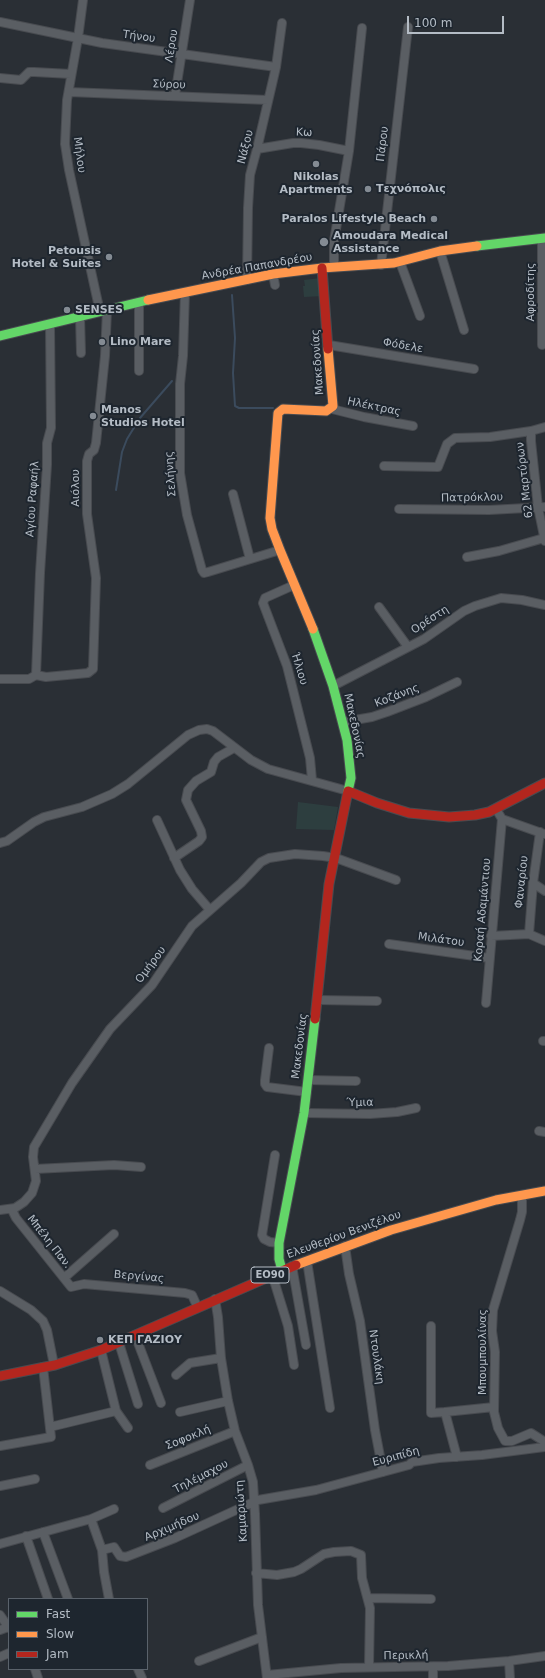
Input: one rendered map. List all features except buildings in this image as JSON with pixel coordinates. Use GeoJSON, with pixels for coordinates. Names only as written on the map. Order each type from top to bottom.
{"type":"FeatureCollection","features":[{"type":"Feature","properties":{"kind":"street","name":"Μήλου"},"geometry":{"type":"LineString","coordinates":[[83,0],[65,121],[65,144],[69,170],[104,311]]}},
{"type":"Feature","properties":{"kind":"street","name":"Λέρου"},"geometry":{"type":"LineString","coordinates":[[175,96],[190,0]]}},
{"type":"Feature","properties":{"kind":"street","name":"Τήνου"},"geometry":{"type":"LineString","coordinates":[[0,22],[102,43],[276,67]]}},
{"type":"Feature","properties":{"kind":"street","name":"Νάξου"},"geometry":{"type":"LineString","coordinates":[[247,280],[249,182],[251,170],[258,150],[276,67],[282,23]]}},
{"type":"Feature","properties":{"kind":"street","name":"Πάρου"},"geometry":{"type":"LineString","coordinates":[[381,265],[408,27]]}},
{"type":"Feature","properties":{"kind":"street"},"geometry":{"type":"LineString","coordinates":[[334,267],[336,226],[349,151],[362,28]]}},
{"type":"Feature","properties":{"kind":"street"},"geometry":{"type":"LineString","coordinates":[[0,78],[21,80],[29,72],[71,74]]}},
{"type":"Feature","properties":{"kind":"street","name":"Σύρου"},"geometry":{"type":"LineString","coordinates":[[69,92],[268,100]]}},
{"type":"Feature","properties":{"kind":"street","name":"Κω"},"geometry":{"type":"LineString","coordinates":[[258,150],[297,143],[319,145],[349,151]]}},
{"type":"Feature","properties":{"kind":"street","name":"Ανδρέα Παπανδρέου"},"geometry":{"type":"LineString","coordinates":[[0,336],[139,302],[273,274],[334,267],[381,265],[400,262],[440,251],[544,238]]}},
{"type":"Feature","properties":{"kind":"street","name":"Αφροδίτης"},"geometry":{"type":"LineString","coordinates":[[542,345],[544,238]]}},
{"type":"Feature","properties":{"kind":"street"},"geometry":{"type":"LineString","coordinates":[[440,251],[464,330]]}},
{"type":"Feature","properties":{"kind":"street"},"geometry":{"type":"LineString","coordinates":[[400,262],[420,316]]}},
{"type":"Feature","properties":{"kind":"street","name":"Μακεδονίας"},"geometry":{"type":"LineString","coordinates":[[282,1270],[279,1259],[279,1243],[307,1092],[318,1000],[325,909],[333,858],[351,778],[343,722],[333,686],[318,641],[272,529],[270,518],[278,413],[288,409],[326,411],[332,409],[333,403],[329,345],[322,268]]}},
{"type":"Feature","properties":{"kind":"street"},"geometry":{"type":"LineString","coordinates":[[273,274],[275,286]]}},
{"type":"Feature","properties":{"kind":"street","name":"Σελήνης"},"geometry":{"type":"LineString","coordinates":[[185,292],[183,356],[180,384],[180,473],[187,515],[204,573],[280,550]]}},
{"type":"Feature","properties":{"kind":"street"},"geometry":{"type":"LineString","coordinates":[[139,302],[139,370]]}},
{"type":"Feature","properties":{"kind":"street","name":"Αιόλου"},"geometry":{"type":"LineString","coordinates":[[36,675],[46,678],[88,673],[93,669],[96,578],[87,514],[87,461],[90,454],[96,447],[105,356],[104,311]]}},
{"type":"Feature","properties":{"kind":"street"},"geometry":{"type":"LineString","coordinates":[[80,317],[81,352]]}},
{"type":"Feature","properties":{"kind":"street","name":"Αγίου Ραφαήλ"},"geometry":{"type":"LineString","coordinates":[[36,675],[47,443],[51,428],[50,325]]}},
{"type":"Feature","properties":{"kind":"street","name":"Φόδελε"},"geometry":{"type":"LineString","coordinates":[[329,345],[474,369]]}},
{"type":"Feature","properties":{"kind":"street","name":"Ηλέκτρας"},"geometry":{"type":"LineString","coordinates":[[332,409],[364,417],[413,426]]}},
{"type":"Feature","properties":{"kind":"street","name":"62 Μαρτύρων"},"geometry":{"type":"LineString","coordinates":[[545,427],[531,431],[532,458],[542,507],[545,540]]}},
{"type":"Feature","properties":{"kind":"street"},"geometry":{"type":"LineString","coordinates":[[384,466],[438,467],[448,444],[455,438],[490,437],[531,431]]}},
{"type":"Feature","properties":{"kind":"street"},"geometry":{"type":"LineString","coordinates":[[233,494],[250,559]]}},
{"type":"Feature","properties":{"kind":"street","name":"Πατρόκλου"},"geometry":{"type":"LineString","coordinates":[[399,509],[489,510],[542,507]]}},
{"type":"Feature","properties":{"kind":"street"},"geometry":{"type":"LineString","coordinates":[[467,556],[499,551],[545,540]]}},
{"type":"Feature","properties":{"kind":"street","name":"Ήλιου"},"geometry":{"type":"LineString","coordinates":[[294,585],[265,598],[263,604],[287,666],[310,758],[312,780]]}},
{"type":"Feature","properties":{"kind":"street","name":"Ορέστη"},"geometry":{"type":"LineString","coordinates":[[333,686],[432,634],[464,611],[490,601],[501,598],[512,598],[545,605]]}},
{"type":"Feature","properties":{"kind":"street"},"geometry":{"type":"LineString","coordinates":[[379,607],[408,647]]}},
{"type":"Feature","properties":{"kind":"street"},"geometry":{"type":"LineString","coordinates":[[0,679],[29,679],[36,675]]}},
{"type":"Feature","properties":{"kind":"street","name":"Κοζάνης"},"geometry":{"type":"LineString","coordinates":[[343,722],[372,717],[387,712],[426,697],[457,682]]}},
{"type":"Feature","properties":{"kind":"street"},"geometry":{"type":"LineString","coordinates":[[0,843],[7,841],[34,822],[44,817],[86,805],[112,794],[196,731],[203,729],[214,731],[251,760],[268,769],[312,780],[348,791],[396,810],[419,815],[445,817],[483,814],[496,809],[545,782]]}},
{"type":"Feature","properties":{"kind":"street"},"geometry":{"type":"LineString","coordinates":[[174,858],[199,841],[202,837],[201,831],[186,800],[188,790],[196,781],[211,772],[214,762],[218,757],[234,748]]}},
{"type":"Feature","properties":{"kind":"street"},"geometry":{"type":"LineString","coordinates":[[496,809],[502,819],[543,833]]}},
{"type":"Feature","properties":{"kind":"street","name":"Κοραή Αδαμάντιου"},"geometry":{"type":"LineString","coordinates":[[486,1003],[502,819]]}},
{"type":"Feature","properties":{"kind":"street"},"geometry":{"type":"LineString","coordinates":[[157,820],[186,881],[210,910]]}},
{"type":"Feature","properties":{"kind":"street","name":"Φαναρίου"},"geometry":{"type":"LineString","coordinates":[[529,934],[533,883],[543,833]]}},
{"type":"Feature","properties":{"kind":"street","name":"Ομήρου"},"geometry":{"type":"LineString","coordinates":[[12,1210],[24,1202],[32,1193],[36,1185],[35,1169],[32,1157],[34,1147],[72,1083],[114,1024],[158,976],[188,931],[241,883],[261,862],[266,859],[300,854],[333,858],[396,880]]}},
{"type":"Feature","properties":{"kind":"street"},"geometry":{"type":"LineString","coordinates":[[533,883],[545,891]]}},
{"type":"Feature","properties":{"kind":"street"},"geometry":{"type":"LineString","coordinates":[[492,936],[529,934],[545,941]]}},
{"type":"Feature","properties":{"kind":"street","name":"Μιλάτου"},"geometry":{"type":"LineString","coordinates":[[389,944],[489,958]]}},
{"type":"Feature","properties":{"kind":"street"},"geometry":{"type":"LineString","coordinates":[[318,1000],[377,1001]]}},
{"type":"Feature","properties":{"kind":"street"},"geometry":{"type":"LineString","coordinates":[[269,1048],[265,1080],[267,1087],[307,1092]]}},
{"type":"Feature","properties":{"kind":"street"},"geometry":{"type":"LineString","coordinates":[[308,1080],[356,1081]]}},
{"type":"Feature","properties":{"kind":"street","name":"Ύμια"},"geometry":{"type":"LineString","coordinates":[[304,1113],[380,1114],[416,1108]]}},
{"type":"Feature","properties":{"kind":"street"},"geometry":{"type":"LineString","coordinates":[[275,1155],[262,1235],[264,1239],[270,1242],[279,1243]]}},
{"type":"Feature","properties":{"kind":"street"},"geometry":{"type":"LineString","coordinates":[[35,1169],[114,1165],[141,1166]]}},
{"type":"Feature","properties":{"kind":"street","name":"Ελευθερίου Βενιζέλου"},"geometry":{"type":"LineString","coordinates":[[0,1376],[54,1365],[101,1350],[135,1336],[197,1306],[272,1274],[345,1246],[425,1219],[490,1201],[545,1191]]}},
{"type":"Feature","properties":{"kind":"street","name":"Μπουμπουλίνας"},"geometry":{"type":"LineString","coordinates":[[522,1195],[522,1212],[520,1220],[493,1310],[492,1331],[495,1352],[494,1407],[498,1428],[505,1442],[512,1442],[531,1433],[545,1442]]}},
{"type":"Feature","properties":{"kind":"street"},"geometry":{"type":"LineString","coordinates":[[0,1210],[12,1210]]}},
{"type":"Feature","properties":{"kind":"street","name":"Μπέλη Παν."},"geometry":{"type":"LineString","coordinates":[[12,1210],[16,1218],[72,1287]]}},
{"type":"Feature","properties":{"kind":"street"},"geometry":{"type":"LineString","coordinates":[[64,1278],[114,1234]]}},
{"type":"Feature","properties":{"kind":"street","name":"Ντουλάκη"},"geometry":{"type":"LineString","coordinates":[[345,1246],[348,1274],[360,1321],[375,1430],[383,1472]]}},
{"type":"Feature","properties":{"kind":"street"},"geometry":{"type":"LineString","coordinates":[[307,1261],[330,1408]]}},
{"type":"Feature","properties":{"kind":"street"},"geometry":{"type":"LineString","coordinates":[[292,1266],[306,1345]]}},
{"type":"Feature","properties":{"kind":"street"},"geometry":{"type":"LineString","coordinates":[[272,1274],[288,1326],[294,1364]]}},
{"type":"Feature","properties":{"kind":"street","name":"Βεργίνας"},"geometry":{"type":"LineString","coordinates":[[72,1287],[81,1284],[90,1284],[185,1293],[192,1295],[197,1306]]}},
{"type":"Feature","properties":{"kind":"street"},"geometry":{"type":"LineString","coordinates":[[0,1291],[31,1310],[43,1321],[47,1330],[54,1365]]}},
{"type":"Feature","properties":{"kind":"street","name":"Καμαριώτη"},"geometry":{"type":"LineString","coordinates":[[215,1299],[221,1358],[228,1401],[235,1432],[252,1477],[258,1605],[267,1676]]}},
{"type":"Feature","properties":{"kind":"street"},"geometry":{"type":"LineString","coordinates":[[431,1326],[431,1413],[494,1407]]}},
{"type":"Feature","properties":{"kind":"street"},"geometry":{"type":"LineString","coordinates":[[135,1336],[161,1403]]}},
{"type":"Feature","properties":{"kind":"street"},"geometry":{"type":"LineString","coordinates":[[119,1343],[138,1404]]}},
{"type":"Feature","properties":{"kind":"street"},"geometry":{"type":"LineString","coordinates":[[101,1350],[116,1411],[128,1428]]}},
{"type":"Feature","properties":{"kind":"street"},"geometry":{"type":"LineString","coordinates":[[176,1375],[190,1363],[221,1358]]}},
{"type":"Feature","properties":{"kind":"street"},"geometry":{"type":"LineString","coordinates":[[0,1446],[51,1437],[43,1367]]}},
{"type":"Feature","properties":{"kind":"street"},"geometry":{"type":"LineString","coordinates":[[180,1412],[228,1401]]}},
{"type":"Feature","properties":{"kind":"street"},"geometry":{"type":"LineString","coordinates":[[50,1427],[116,1411]]}},
{"type":"Feature","properties":{"kind":"street"},"geometry":{"type":"LineString","coordinates":[[445,1412],[457,1458]]}},
{"type":"Feature","properties":{"kind":"street","name":"Σοφοκλή"},"geometry":{"type":"LineString","coordinates":[[150,1465],[235,1432]]}},
{"type":"Feature","properties":{"kind":"street","name":"Ευριπίδη"},"geometry":{"type":"LineString","coordinates":[[254,1501],[310,1492],[409,1465],[412,1462],[545,1447]]}},
{"type":"Feature","properties":{"kind":"street","name":"Τηλέμαχου"},"geometry":{"type":"LineString","coordinates":[[163,1508],[248,1465]]}},
{"type":"Feature","properties":{"kind":"street"},"geometry":{"type":"LineString","coordinates":[[0,1486],[35,1479]]}},
{"type":"Feature","properties":{"kind":"street","name":"Αρχιμήδου"},"geometry":{"type":"LineString","coordinates":[[102,1550],[114,1547],[120,1556],[126,1558],[200,1527],[254,1501]]}},
{"type":"Feature","properties":{"kind":"street"},"geometry":{"type":"LineString","coordinates":[[0,1544],[91,1519],[114,1509]]}},
{"type":"Feature","properties":{"kind":"street"},"geometry":{"type":"LineString","coordinates":[[91,1519],[102,1550],[109,1598]]}},
{"type":"Feature","properties":{"kind":"street"},"geometry":{"type":"LineString","coordinates":[[43,1532],[68,1598]]}},
{"type":"Feature","properties":{"kind":"street"},"geometry":{"type":"LineString","coordinates":[[26,1536],[48,1598]]}},
{"type":"Feature","properties":{"kind":"street"},"geometry":{"type":"LineString","coordinates":[[256,1573],[278,1575],[294,1572],[302,1569],[324,1554],[334,1552],[351,1551],[361,1555],[362,1578],[370,1608],[369,1667]]}},
{"type":"Feature","properties":{"kind":"street"},"geometry":{"type":"LineString","coordinates":[[368,1598],[431,1599]]}},
{"type":"Feature","properties":{"kind":"street"},"geometry":{"type":"LineString","coordinates":[[0,1615],[6,1628]]}},
{"type":"Feature","properties":{"kind":"street"},"geometry":{"type":"LineString","coordinates":[[199,1661],[262,1637]]}},
{"type":"Feature","properties":{"kind":"street","name":"Περικλή"},"geometry":{"type":"LineString","coordinates":[[267,1676],[369,1667],[433,1667],[509,1661],[545,1656]]}},
{"type":"Feature","properties":{"kind":"street"},"geometry":{"type":"LineString","coordinates":[[509,1661],[510,1678]]}},
{"type":"Feature","properties":{"kind":"street"},"geometry":{"type":"LineString","coordinates":[[433,1667],[433,1678]]}},
{"type":"Feature","properties":{"kind":"shaded area"},"geometry":{"type":"Polygon","coordinates":[[[321,278],[323,296],[304,297],[304,280],[321,278]]]}},
{"type":"Feature","properties":{"kind":"shaded area"},"geometry":{"type":"Polygon","coordinates":[[[298,802],[338,807],[334,830],[296,829],[298,802]]]}},
{"type":"Feature","properties":{"kind":"waterway"},"geometry":{"type":"LineString","coordinates":[[232,295],[235,338],[233,373],[235,406],[239,408],[273,408]]}},
{"type":"Feature","properties":{"kind":"waterway"},"geometry":{"type":"LineString","coordinates":[[116,490],[122,452],[127,439],[140,418],[172,381]]}},
{"type":"Feature","properties":{"kind":"traffic: fast"},"geometry":{"type":"LineString","coordinates":[[477,246],[545,238]]}},
{"type":"Feature","properties":{"kind":"traffic: fast"},"geometry":{"type":"LineString","coordinates":[[0,336],[148,300]]}},
{"type":"Feature","properties":{"kind":"traffic: fast"},"geometry":{"type":"LineString","coordinates":[[313,629],[333,686],[347,740],[351,778],[348,791]]}},
{"type":"Feature","properties":{"kind":"traffic: fast"},"geometry":{"type":"LineString","coordinates":[[282,1270],[279,1259],[279,1243],[304,1113],[315,1019]]}},
{"type":"Feature","properties":{"kind":"traffic: slow"},"geometry":{"type":"LineString","coordinates":[[148,300],[273,274],[322,268],[394,263],[440,251],[477,246]]}},
{"type":"Feature","properties":{"kind":"traffic: slow"},"geometry":{"type":"LineString","coordinates":[[313,629],[280,550],[272,529],[270,518],[278,413],[283,409],[326,411],[333,406],[328,349]]}},
{"type":"Feature","properties":{"kind":"traffic: slow"},"geometry":{"type":"LineString","coordinates":[[296,1265],[391,1230],[496,1200],[545,1191]]}},
{"type":"Feature","properties":{"kind":"traffic: jam"},"geometry":{"type":"LineString","coordinates":[[322,268],[328,349]]}},
{"type":"Feature","properties":{"kind":"traffic: jam"},"geometry":{"type":"LineString","coordinates":[[348,791],[377,803],[409,813],[449,817],[475,815],[489,812],[545,783]]}},
{"type":"Feature","properties":{"kind":"traffic: jam"},"geometry":{"type":"LineString","coordinates":[[315,1019],[329,884],[348,791]]}},
{"type":"Feature","properties":{"kind":"traffic: jam"},"geometry":{"type":"LineString","coordinates":[[0,1376],[55,1365],[101,1350],[296,1265]]}},
{"type":"Feature","properties":{"kind":"place","name":"Nikolas Apartments"},"geometry":{"type":"Point","coordinates":[316,164]}},
{"type":"Feature","properties":{"kind":"place","name":"Τεχνόπολις"},"geometry":{"type":"Point","coordinates":[368,189]}},
{"type":"Feature","properties":{"kind":"place","name":"Paralos Lifestyle Beach"},"geometry":{"type":"Point","coordinates":[434,219]}},
{"type":"Feature","properties":{"kind":"place","name":"Amoudara Medical Assistance"},"geometry":{"type":"Point","coordinates":[324,242]}},
{"type":"Feature","properties":{"kind":"place","name":"Petousis Hotel & Suites"},"geometry":{"type":"Point","coordinates":[109,257]}},
{"type":"Feature","properties":{"kind":"place","name":"SENSES"},"geometry":{"type":"Point","coordinates":[67,310]}},
{"type":"Feature","properties":{"kind":"place","name":"Lino Mare"},"geometry":{"type":"Point","coordinates":[102,342]}},
{"type":"Feature","properties":{"kind":"place","name":"Manos Studios Hotel"},"geometry":{"type":"Point","coordinates":[93,416]}},
{"type":"Feature","properties":{"kind":"place","name":"ΚΕΠ ΓΑΖΙΟΥ"},"geometry":{"type":"Point","coordinates":[100,1340]}}]}
